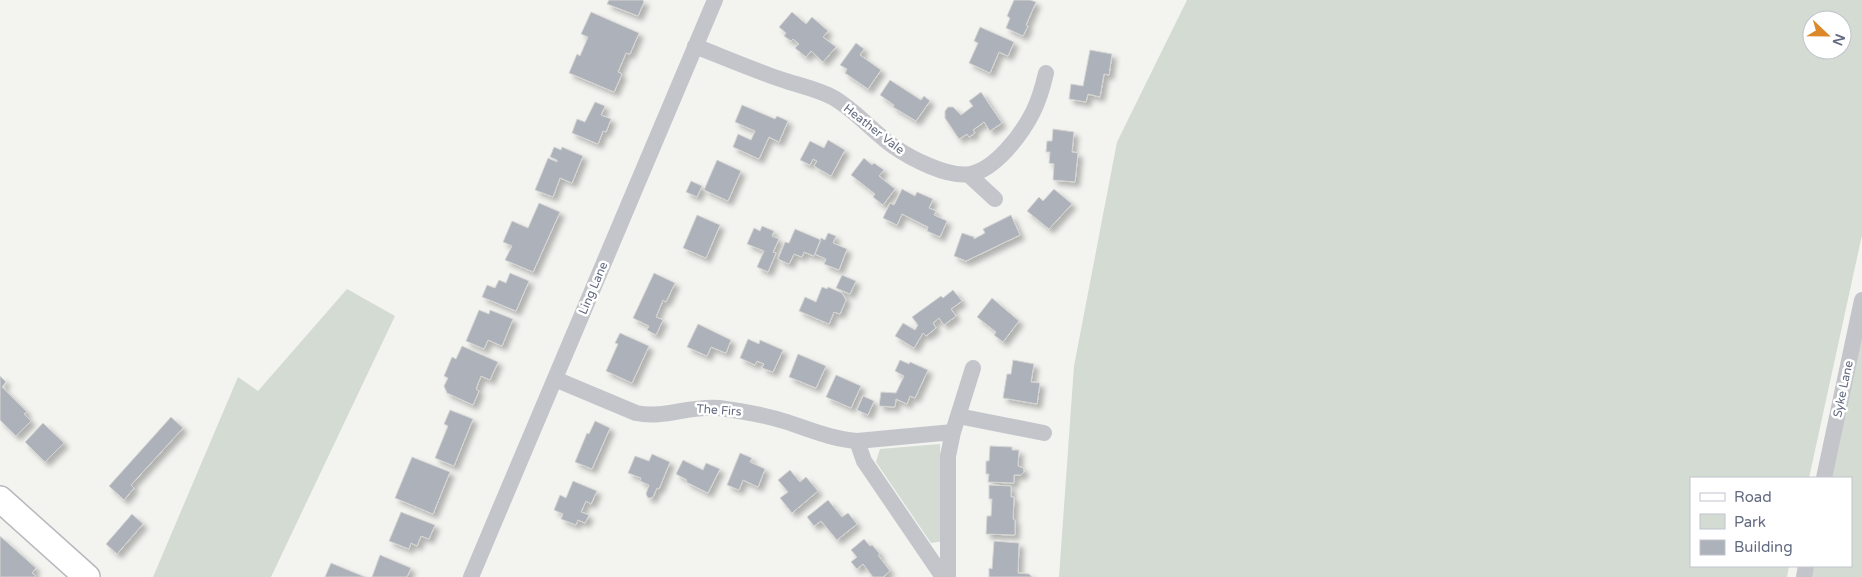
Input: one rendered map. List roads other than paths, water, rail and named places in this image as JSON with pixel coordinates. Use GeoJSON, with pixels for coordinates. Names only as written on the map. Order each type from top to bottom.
{"type":"FeatureCollection","features":[{"type":"Feature","properties":{"kind":"main road"},"geometry":{"type":"LineString","coordinates":[[0,498],[88,577]]}},
{"type":"Feature","properties":{"kind":"street","name":"Ling Lane"},"geometry":{"type":"LineString","coordinates":[[471,577],[715,0]]}},
{"type":"Feature","properties":{"kind":"street","name":"Heather Vale"},"geometry":{"type":"LineString","coordinates":[[695,46],[778,79],[832,97],[853,111],[892,146],[942,171],[969,175]]}},
{"type":"Feature","properties":{"kind":"street"},"geometry":{"type":"LineString","coordinates":[[995,199],[969,175],[988,168],[1009,148],[1033,113],[1046,73]]}},
{"type":"Feature","properties":{"kind":"street","name":"Syke Lane"},"geometry":{"type":"LineString","coordinates":[[1824,477],[1862,300]]}},
{"type":"Feature","properties":{"kind":"street"},"geometry":{"type":"LineString","coordinates":[[948,577],[948,456],[972,368]]}},
{"type":"Feature","properties":{"kind":"street","name":"The Firs"},"geometry":{"type":"LineString","coordinates":[[555,379],[636,413],[646,415],[662,415],[691,408],[716,408],[763,416],[825,436],[857,441],[953,432]]}},
{"type":"Feature","properties":{"kind":"street"},"geometry":{"type":"LineString","coordinates":[[958,416],[1044,433]]}},
{"type":"Feature","properties":{"kind":"street"},"geometry":{"type":"LineString","coordinates":[[857,441],[864,461],[943,577]]}}]}
